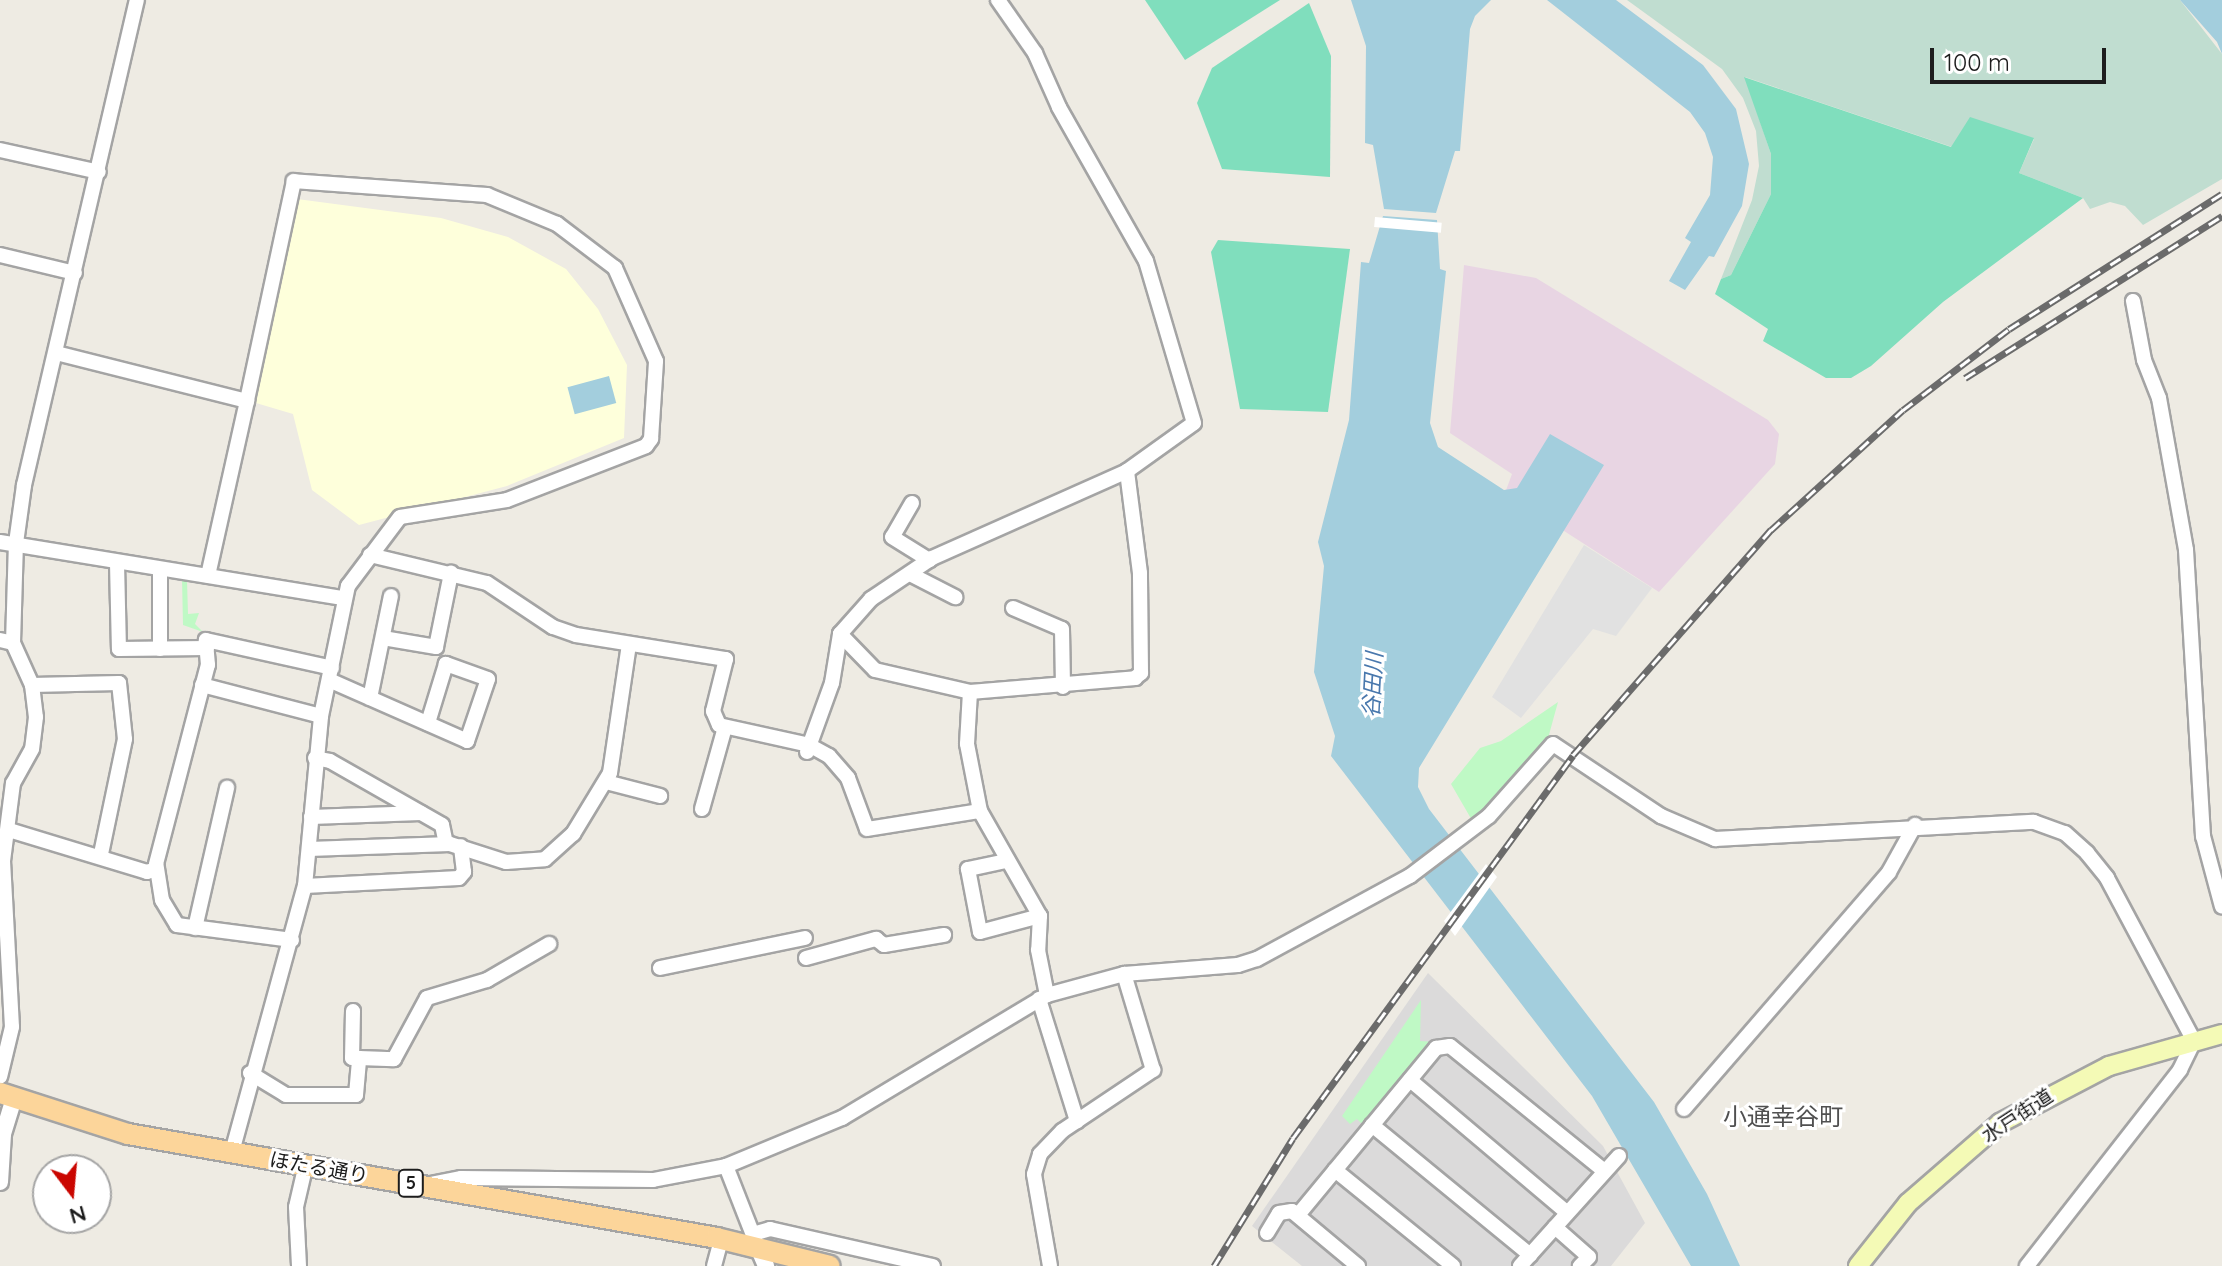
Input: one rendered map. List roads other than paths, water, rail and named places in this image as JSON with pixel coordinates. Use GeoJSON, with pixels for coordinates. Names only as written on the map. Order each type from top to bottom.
{"type":"FeatureCollection","features":[{"type":"Feature","properties":{"kind":"main road","name":"水戸街道"},"geometry":{"type":"LineString","coordinates":[[1858,1266],[1908,1203],[2000,1123],[2077,1079],[2222,1034]]}},
{"type":"Feature","properties":{"kind":"main road","name":"ほたる通り"},"geometry":{"type":"LineString","coordinates":[[7,1096],[128,1134],[721,1239],[830,1266]]}},
{"type":"Feature","properties":{"kind":"street"},"geometry":{"type":"LineString","coordinates":[[0,1077],[12,1027],[3,861],[13,783],[35,740],[32,685],[7,641],[16,543],[24,485],[137,0]]}},
{"type":"Feature","properties":{"kind":"street"},"geometry":{"type":"LineString","coordinates":[[808,748],[832,683],[840,634],[871,599],[929,560],[1127,471],[1194,423],[1146,261],[1059,107],[1035,53],[998,0]]}},
{"type":"Feature","properties":{"kind":"street"},"geometry":{"type":"LineString","coordinates":[[0,150],[99,172]]}},
{"type":"Feature","properties":{"kind":"street"},"geometry":{"type":"LineString","coordinates":[[208,576],[294,181],[487,195],[557,224],[615,268],[655,356],[650,443],[560,483],[507,500],[400,517],[341,598],[315,758],[305,886],[278,1000],[250,1073],[232,1152]]}},
{"type":"Feature","properties":{"kind":"street"},"geometry":{"type":"LineString","coordinates":[[0,255],[75,273]]}},
{"type":"Feature","properties":{"kind":"street"},"geometry":{"type":"LineString","coordinates":[[2133,301],[2159,398],[2186,550],[2203,836],[2222,907]]}},
{"type":"Feature","properties":{"kind":"street"},"geometry":{"type":"LineString","coordinates":[[56,353],[247,401]]}},
{"type":"Feature","properties":{"kind":"street"},"geometry":{"type":"LineString","coordinates":[[840,634],[875,670],[970,692],[1063,687],[1141,673],[1140,573],[1127,471]]}},
{"type":"Feature","properties":{"kind":"street"},"geometry":{"type":"LineString","coordinates":[[912,503],[892,537],[929,560]]}},
{"type":"Feature","properties":{"kind":"street"},"geometry":{"type":"LineString","coordinates":[[0,542],[160,570],[238,577],[341,598]]}},
{"type":"Feature","properties":{"kind":"street"},"geometry":{"type":"LineString","coordinates":[[370,555],[451,573],[502,589],[553,627],[629,644],[726,659],[713,711],[725,727],[808,748],[840,766],[867,829],[980,811]]}},
{"type":"Feature","properties":{"kind":"street"},"geometry":{"type":"LineString","coordinates":[[117,563],[119,649],[207,648]]}},
{"type":"Feature","properties":{"kind":"street"},"geometry":{"type":"LineString","coordinates":[[160,570],[160,649]]}},
{"type":"Feature","properties":{"kind":"street"},"geometry":{"type":"LineString","coordinates":[[383,638],[436,647],[451,573]]}},
{"type":"Feature","properties":{"kind":"street"},"geometry":{"type":"LineString","coordinates":[[910,574],[955,597]]}},
{"type":"Feature","properties":{"kind":"street"},"geometry":{"type":"LineString","coordinates":[[370,698],[391,596]]}},
{"type":"Feature","properties":{"kind":"street"},"geometry":{"type":"LineString","coordinates":[[1013,608],[1062,629],[1063,687]]}},
{"type":"Feature","properties":{"kind":"street"},"geometry":{"type":"LineString","coordinates":[[292,940],[195,928],[171,920],[156,869],[202,685],[206,640],[221,641],[330,674],[370,698],[467,741],[488,679],[446,664],[428,723]]}},
{"type":"Feature","properties":{"kind":"street"},"geometry":{"type":"LineString","coordinates":[[309,849],[454,845],[506,862],[545,859],[573,834],[606,782],[629,644]]}},
{"type":"Feature","properties":{"kind":"street"},"geometry":{"type":"LineString","coordinates":[[32,685],[119,683],[125,739],[101,854]]}},
{"type":"Feature","properties":{"kind":"street"},"geometry":{"type":"LineString","coordinates":[[202,685],[321,716]]}},
{"type":"Feature","properties":{"kind":"street"},"geometry":{"type":"LineString","coordinates":[[970,692],[967,744],[980,811],[1040,916],[1038,950],[1043,997],[1077,1121]]}},
{"type":"Feature","properties":{"kind":"street"},"geometry":{"type":"LineString","coordinates":[[702,809],[725,727]]}},
{"type":"Feature","properties":{"kind":"street"},"geometry":{"type":"LineString","coordinates":[[426,1186],[461,1178],[653,1180],[726,1166],[842,1118],[1043,997],[1124,974],[1238,965],[1301,939],[1410,876],[1463,837],[1553,744],[1661,816],[1715,839],[1915,825],[2034,822],[2076,841],[2107,878],[2194,1041],[2180,1070],[2027,1266]]}},
{"type":"Feature","properties":{"kind":"street"},"geometry":{"type":"LineString","coordinates":[[305,886],[459,878],[464,872],[445,829],[330,761],[315,758]]}},
{"type":"Feature","properties":{"kind":"street"},"geometry":{"type":"LineString","coordinates":[[606,782],[660,796]]}},
{"type":"Feature","properties":{"kind":"street"},"geometry":{"type":"LineString","coordinates":[[195,928],[227,788]]}},
{"type":"Feature","properties":{"kind":"street"},"geometry":{"type":"LineString","coordinates":[[311,817],[421,813]]}},
{"type":"Feature","properties":{"kind":"street"},"geometry":{"type":"LineString","coordinates":[[1684,1109],[1889,872],[1915,825]]}},
{"type":"Feature","properties":{"kind":"street"},"geometry":{"type":"LineString","coordinates":[[9,830],[101,854],[147,872],[156,869]]}},
{"type":"Feature","properties":{"kind":"street"},"geometry":{"type":"LineString","coordinates":[[1006,861],[968,869],[980,932],[1040,916]]}},
{"type":"Feature","properties":{"kind":"street"},"geometry":{"type":"LineString","coordinates":[[806,958],[876,939],[884,945],[944,935]]}},
{"type":"Feature","properties":{"kind":"street"},"geometry":{"type":"LineString","coordinates":[[660,968],[805,938]]}},
{"type":"Feature","properties":{"kind":"street"},"geometry":{"type":"LineString","coordinates":[[353,1011],[352,1058],[394,1059],[427,998],[487,980],[549,944]]}},
{"type":"Feature","properties":{"kind":"street"},"geometry":{"type":"LineString","coordinates":[[1050,1266],[1034,1174],[1040,1154],[1077,1121],[1153,1070],[1124,974]]}},
{"type":"Feature","properties":{"kind":"street"},"geometry":{"type":"LineString","coordinates":[[1298,1215],[1436,1048],[1450,1046],[1603,1170]]}},
{"type":"Feature","properties":{"kind":"street"},"geometry":{"type":"LineString","coordinates":[[250,1073],[286,1095],[356,1095],[359,1058]]}},
{"type":"Feature","properties":{"kind":"street"},"geometry":{"type":"LineString","coordinates":[[1410,1080],[1566,1212]]}},
{"type":"Feature","properties":{"kind":"street"},"geometry":{"type":"LineString","coordinates":[[0,1182],[7,1096]]}},
{"type":"Feature","properties":{"kind":"street"},"geometry":{"type":"LineString","coordinates":[[1372,1125],[1525,1260],[1603,1170],[1619,1156]]}},
{"type":"Feature","properties":{"kind":"street"},"geometry":{"type":"LineString","coordinates":[[299,1266],[296,1207],[306,1164]]}},
{"type":"Feature","properties":{"kind":"street"},"geometry":{"type":"LineString","coordinates":[[726,1166],[759,1249]]}},
{"type":"Feature","properties":{"kind":"street"},"geometry":{"type":"LineString","coordinates":[[1335,1170],[1453,1266]]}},
{"type":"Feature","properties":{"kind":"street"},"geometry":{"type":"LineString","coordinates":[[1267,1233],[1279,1213],[1298,1215],[1358,1266]]}},
{"type":"Feature","properties":{"kind":"street"},"geometry":{"type":"LineString","coordinates":[[1555,1227],[1589,1257],[1580,1266]]}},
{"type":"Feature","properties":{"kind":"street"},"geometry":{"type":"LineString","coordinates":[[759,1249],[770,1229],[933,1266]]}},
{"type":"Feature","properties":{"kind":"street"},"geometry":{"type":"LineString","coordinates":[[714,1266],[721,1239]]}},
{"type":"Feature","properties":{"kind":"water"},"geometry":{"type":"Polygon","coordinates":[[[1351,0],[1491,0],[1475,16],[1470,29],[1460,151],[1455,151],[1436,213],[1384,209],[1373,145],[1365,143],[1366,46],[1351,0]]]}},
{"type":"Feature","properties":{"kind":"water"},"geometry":{"type":"Polygon","coordinates":[[[1547,0],[1616,0],[1703,65],[1736,109],[1749,164],[1742,206],[1714,257],[1709,256],[1685,290],[1669,281],[1691,242],[1685,238],[1710,195],[1713,157],[1705,133],[1690,112],[1547,0]]]}},
{"type":"Feature","properties":{"kind":"water"},"geometry":{"type":"Polygon","coordinates":[[[2180,0],[2222,0],[2222,54],[2217,42],[2180,0]]]}},
{"type":"Feature","properties":{"kind":"water","name":"谷田川"},"geometry":{"type":"Polygon","coordinates":[[[1383,216],[1437,220],[1440,269],[1446,271],[1430,423],[1438,447],[1504,490],[1517,488],[1550,434],[1604,465],[1419,768],[1418,787],[1429,809],[1654,1102],[1707,1194],[1740,1266],[1691,1266],[1592,1096],[1331,756],[1335,736],[1314,672],[1324,566],[1318,542],[1349,420],[1361,262],[1369,263],[1383,216]]]}},
{"type":"Feature","properties":{"kind":"water"},"geometry":{"type":"Polygon","coordinates":[[[609,376],[616,403],[575,414],[567,387],[609,376]]]}},
{"type":"Feature","properties":{"kind":"railway"},"geometry":{"type":"LineString","coordinates":[[1214,1266],[1293,1138],[1573,755],[1771,530],[1903,410],[2009,329],[2222,194]]}},
{"type":"Feature","properties":{"kind":"railway"},"geometry":{"type":"LineString","coordinates":[[1965,378],[2222,216]]}},
{"type":"Feature","properties":{"kind":"district","name":"小通幸谷町"},"geometry":{"type":"Point","coordinates":[1783,1117]}}]}
